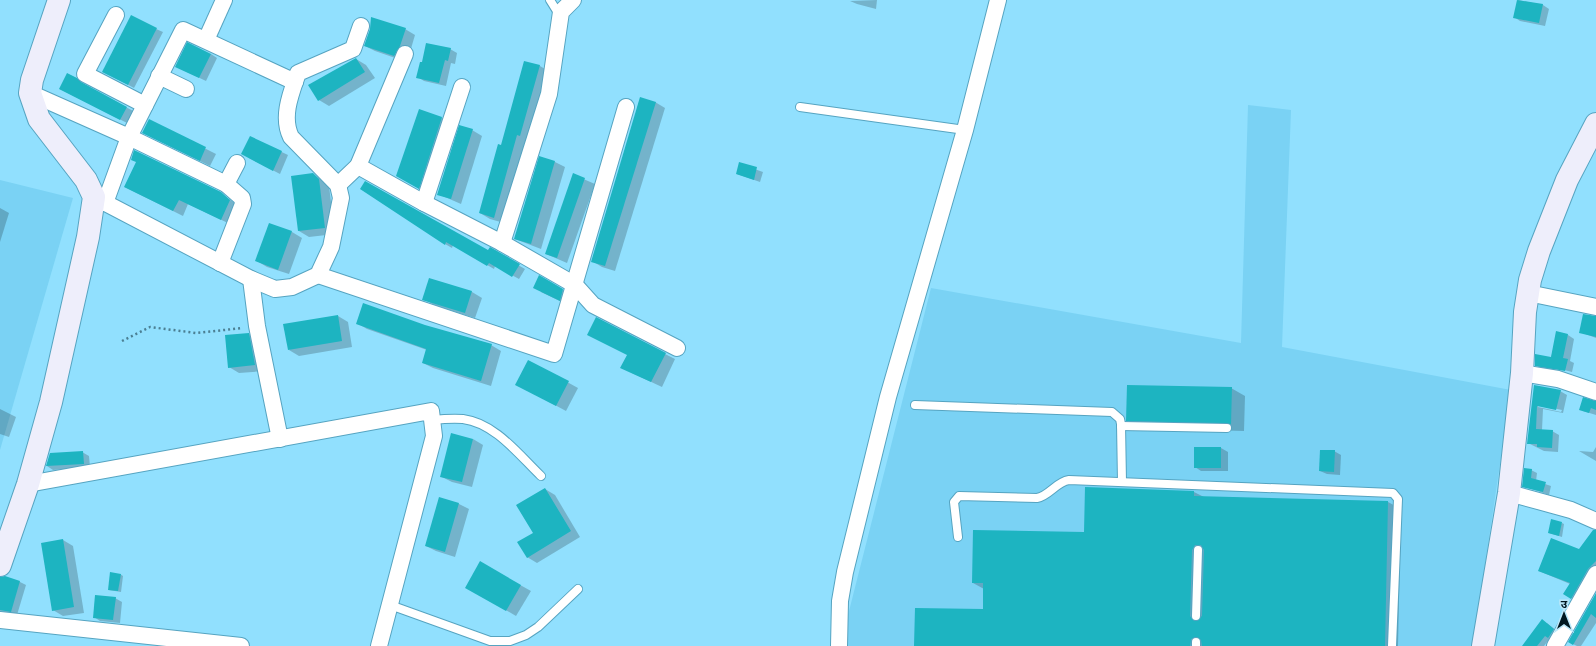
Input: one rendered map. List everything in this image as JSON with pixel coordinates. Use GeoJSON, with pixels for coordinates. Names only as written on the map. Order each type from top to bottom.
{"type":"FeatureCollection","features":[{"type":"Feature","properties":{"kind":"street"},"geometry":{"type":"LineString","coordinates":[[206,40],[224,0]]}},
{"type":"Feature","properties":{"kind":"street"},"geometry":{"type":"LineString","coordinates":[[502,243],[550,94],[561,12],[573,0]]}},
{"type":"Feature","properties":{"kind":"street"},"geometry":{"type":"LineString","coordinates":[[839,646],[840,601],[849,557],[888,397],[965,130],[998,0]]}},
{"type":"Feature","properties":{"kind":"street"},"geometry":{"type":"LineString","coordinates":[[58,2],[32,80],[30,93],[39,119],[86,180],[99,200],[251,279],[275,289],[292,287],[318,275],[331,247],[341,198],[338,185],[291,137],[286,128],[286,116],[295,82],[298,73],[353,49],[361,26]]}},
{"type":"Feature","properties":{"kind":"street"},"geometry":{"type":"LineString","coordinates":[[116,15],[84,74],[145,105]]}},
{"type":"Feature","properties":{"kind":"street"},"geometry":{"type":"LineString","coordinates":[[0,565],[28,484],[51,402],[88,237],[99,200],[183,30],[295,82]]}},
{"type":"Feature","properties":{"kind":"street"},"geometry":{"type":"LineString","coordinates":[[338,185],[358,166],[405,54]]}},
{"type":"Feature","properties":{"kind":"street"},"geometry":{"type":"LineString","coordinates":[[159,76],[186,89]]}},
{"type":"Feature","properties":{"kind":"street"},"geometry":{"type":"LineString","coordinates":[[424,203],[462,87]]}},
{"type":"Feature","properties":{"kind":"street"},"geometry":{"type":"LineString","coordinates":[[30,93],[226,184],[242,198],[243,204],[220,263]]}},
{"type":"Feature","properties":{"kind":"street"},"geometry":{"type":"LineString","coordinates":[[318,275],[554,354],[626,107]]}},
{"type":"Feature","properties":{"kind":"street"},"geometry":{"type":"LineString","coordinates":[[1483,646],[1509,493],[1522,373],[1528,293],[1538,251],[1567,180],[1596,124]]}},
{"type":"Feature","properties":{"kind":"street"},"geometry":{"type":"LineString","coordinates":[[226,184],[237,163]]}},
{"type":"Feature","properties":{"kind":"street"},"geometry":{"type":"LineString","coordinates":[[358,166],[424,203],[502,243],[575,285],[593,305],[677,348]]}},
{"type":"Feature","properties":{"kind":"street"},"geometry":{"type":"LineString","coordinates":[[251,279],[258,326],[280,439]]}},
{"type":"Feature","properties":{"kind":"street"},"geometry":{"type":"LineString","coordinates":[[1528,293],[1596,307]]}},
{"type":"Feature","properties":{"kind":"street"},"geometry":{"type":"LineString","coordinates":[[1522,373],[1558,380],[1596,392]]}},
{"type":"Feature","properties":{"kind":"street"},"geometry":{"type":"LineString","coordinates":[[28,484],[431,411],[434,436],[379,646]]}},
{"type":"Feature","properties":{"kind":"street"},"geometry":{"type":"LineString","coordinates":[[1509,493],[1571,510],[1596,521]]}},
{"type":"Feature","properties":{"kind":"street"},"geometry":{"type":"LineString","coordinates":[[1555,646],[1596,574]]}},
{"type":"Feature","properties":{"kind":"street"},"geometry":{"type":"LineString","coordinates":[[0,620],[241,646]]}},
{"type":"Feature","properties":{"kind":"lane"},"geometry":{"type":"LineString","coordinates":[[550,0],[561,17]]}},
{"type":"Feature","properties":{"kind":"lane"},"geometry":{"type":"LineString","coordinates":[[800,107],[965,130]]}},
{"type":"Feature","properties":{"kind":"lane"},"geometry":{"type":"LineString","coordinates":[[915,405],[1112,412],[1120,419],[1122,482]]}},
{"type":"Feature","properties":{"kind":"lane"},"geometry":{"type":"LineString","coordinates":[[432,420],[463,419],[480,424],[496,433],[541,476]]}},
{"type":"Feature","properties":{"kind":"lane"},"geometry":{"type":"LineString","coordinates":[[1121,426],[1227,428]]}},
{"type":"Feature","properties":{"kind":"lane"},"geometry":{"type":"LineString","coordinates":[[958,537],[954,502],[959,496],[1037,498],[1044,496],[1057,484],[1069,480],[1393,493],[1398,499],[1392,646]]}},
{"type":"Feature","properties":{"kind":"lane"},"geometry":{"type":"LineString","coordinates":[[1196,616],[1198,550]]}},
{"type":"Feature","properties":{"kind":"lane"},"geometry":{"type":"LineString","coordinates":[[390,605],[490,641],[510,641],[526,635],[538,627],[578,589]]}},
{"type":"Feature","properties":{"kind":"path"},"geometry":{"type":"LineString","coordinates":[[122,341],[150,327],[196,333],[258,326]]}},
{"type":"Feature","properties":{"kind":"shaded area"},"geometry":{"type":"Polygon","coordinates":[[[1248,105],[1291,110],[1282,347],[1511,390],[1473,646],[846,646],[846,623],[931,288],[1241,343],[1248,105]]]}},
{"type":"Feature","properties":{"kind":"shaded area"},"geometry":{"type":"Polygon","coordinates":[[[0,180],[73,198],[0,450],[0,180]]]}},
{"type":"Feature","properties":{"kind":"building"},"geometry":{"type":"Polygon","coordinates":[[[1517,0],[1543,4],[1539,23],[1513,18],[1517,0]]]}},
{"type":"Feature","properties":{"kind":"building"},"geometry":{"type":"Polygon","coordinates":[[[131,15],[157,28],[128,85],[102,72],[131,15]]]}},
{"type":"Feature","properties":{"kind":"building"},"geometry":{"type":"Polygon","coordinates":[[[371,17],[406,28],[400,46],[394,56],[364,46],[370,29],[371,17]]]}},
{"type":"Feature","properties":{"kind":"building"},"geometry":{"type":"Polygon","coordinates":[[[187,42],[211,54],[199,78],[175,67],[187,42]]]}},
{"type":"Feature","properties":{"kind":"building"},"geometry":{"type":"Polygon","coordinates":[[[426,43],[451,48],[448,61],[445,60],[439,83],[416,78],[420,62],[422,62],[426,43]]]}},
{"type":"Feature","properties":{"kind":"building"},"geometry":{"type":"Polygon","coordinates":[[[356,58],[365,72],[318,101],[308,85],[356,58]]]}},
{"type":"Feature","properties":{"kind":"building"},"geometry":{"type":"Polygon","coordinates":[[[524,61],[540,65],[520,136],[517,135],[494,218],[479,213],[498,144],[501,145],[524,61]]]}},
{"type":"Feature","properties":{"kind":"building"},"geometry":{"type":"Polygon","coordinates":[[[67,73],[127,107],[120,120],[59,89],[67,73]]]}},
{"type":"Feature","properties":{"kind":"building"},"geometry":{"type":"Polygon","coordinates":[[[640,97],[656,102],[605,266],[591,262],[640,97]]]}},
{"type":"Feature","properties":{"kind":"building"},"geometry":{"type":"Polygon","coordinates":[[[419,109],[442,117],[419,189],[396,176],[419,109]]]}},
{"type":"Feature","properties":{"kind":"building"},"geometry":{"type":"Polygon","coordinates":[[[149,119],[206,147],[200,161],[142,133],[149,119]]]}},
{"type":"Feature","properties":{"kind":"building"},"geometry":{"type":"Polygon","coordinates":[[[459,125],[473,129],[451,199],[437,195],[459,125]]]}},
{"type":"Feature","properties":{"kind":"building"},"geometry":{"type":"Polygon","coordinates":[[[250,136],[282,151],[273,171],[241,154],[250,136]]]}},
{"type":"Feature","properties":{"kind":"building"},"geometry":{"type":"Polygon","coordinates":[[[134,150],[221,192],[230,200],[221,220],[179,200],[173,211],[124,187],[136,162],[131,160],[134,150]]]}},
{"type":"Feature","properties":{"kind":"building"},"geometry":{"type":"Polygon","coordinates":[[[539,156],[555,161],[531,244],[514,239],[539,156]]]}},
{"type":"Feature","properties":{"kind":"building"},"geometry":{"type":"Polygon","coordinates":[[[739,162],[757,167],[754,180],[736,174],[739,162]]]}},
{"type":"Feature","properties":{"kind":"building"},"geometry":{"type":"Polygon","coordinates":[[[313,173],[319,179],[325,228],[298,231],[291,176],[313,173]]]}},
{"type":"Feature","properties":{"kind":"building"},"geometry":{"type":"Polygon","coordinates":[[[573,173],[585,178],[557,258],[545,254],[573,173]]]}},
{"type":"Feature","properties":{"kind":"building"},"geometry":{"type":"Polygon","coordinates":[[[365,181],[488,250],[490,247],[520,264],[512,277],[489,263],[487,266],[446,242],[445,245],[360,189],[365,181]]]}},
{"type":"Feature","properties":{"kind":"building"},"geometry":{"type":"Polygon","coordinates":[[[269,223],[292,231],[278,270],[255,261],[269,223]]]}},
{"type":"Feature","properties":{"kind":"building"},"geometry":{"type":"Polygon","coordinates":[[[539,275],[563,289],[560,301],[533,288],[539,275]]]}},
{"type":"Feature","properties":{"kind":"building"},"geometry":{"type":"Polygon","coordinates":[[[429,278],[472,291],[465,313],[422,300],[429,278]]]}},
{"type":"Feature","properties":{"kind":"building"},"geometry":{"type":"Polygon","coordinates":[[[363,303],[425,325],[492,344],[481,381],[422,363],[426,349],[356,324],[363,303]]]}},
{"type":"Feature","properties":{"kind":"building"},"geometry":{"type":"Polygon","coordinates":[[[1583,314],[1596,316],[1596,337],[1579,333],[1583,314]]]}},
{"type":"Feature","properties":{"kind":"building"},"geometry":{"type":"Polygon","coordinates":[[[338,315],[342,341],[288,350],[283,324],[338,315]]]}},
{"type":"Feature","properties":{"kind":"building"},"geometry":{"type":"Polygon","coordinates":[[[596,317],[666,353],[651,382],[620,368],[627,355],[587,335],[596,317]]]}},
{"type":"Feature","properties":{"kind":"building"},"geometry":{"type":"Polygon","coordinates":[[[1556,331],[1568,334],[1563,358],[1568,359],[1565,371],[1535,366],[1535,354],[1551,357],[1556,331]]]}},
{"type":"Feature","properties":{"kind":"building"},"geometry":{"type":"Polygon","coordinates":[[[249,333],[255,365],[228,368],[225,335],[249,333]]]}},
{"type":"Feature","properties":{"kind":"building"},"geometry":{"type":"Polygon","coordinates":[[[528,360],[569,381],[556,406],[515,385],[528,360]]]}},
{"type":"Feature","properties":{"kind":"building"},"geometry":{"type":"Polygon","coordinates":[[[1127,385],[1232,387],[1231,424],[1126,421],[1127,385]]]}},
{"type":"Feature","properties":{"kind":"building"},"geometry":{"type":"Polygon","coordinates":[[[1534,385],[1561,390],[1556,410],[1537,406],[1536,429],[1553,430],[1552,448],[1537,447],[1537,444],[1527,444],[1534,385]]]}},
{"type":"Feature","properties":{"kind":"building"},"geometry":{"type":"Polygon","coordinates":[[[1583,397],[1596,401],[1596,410],[1591,408],[1589,413],[1579,410],[1583,397]]]}},
{"type":"Feature","properties":{"kind":"building"},"geometry":{"type":"Polygon","coordinates":[[[451,433],[473,439],[462,482],[440,477],[451,433]]]}},
{"type":"Feature","properties":{"kind":"building"},"geometry":{"type":"Polygon","coordinates":[[[1194,447],[1221,447],[1221,468],[1194,468],[1194,447]]]}},
{"type":"Feature","properties":{"kind":"building"},"geometry":{"type":"Polygon","coordinates":[[[1320,450],[1335,450],[1334,472],[1319,471],[1320,450]]]}},
{"type":"Feature","properties":{"kind":"building"},"geometry":{"type":"Polygon","coordinates":[[[83,451],[84,464],[46,466],[50,453],[83,451]]]}},
{"type":"Feature","properties":{"kind":"building"},"geometry":{"type":"Polygon","coordinates":[[[1524,468],[1532,469],[1531,478],[1546,482],[1543,492],[1522,487],[1524,468]]]}},
{"type":"Feature","properties":{"kind":"building"},"geometry":{"type":"Polygon","coordinates":[[[1085,487],[1194,491],[1194,496],[1388,501],[1385,646],[1202,646],[1201,640],[1196,637],[1191,639],[1190,646],[914,646],[915,608],[983,609],[983,583],[972,583],[973,530],[1084,532],[1085,487]],[[1195,545],[1192,550],[1190,616],[1196,621],[1202,616],[1204,550],[1201,545],[1195,545]]]}},
{"type":"Feature","properties":{"kind":"building"},"geometry":{"type":"Polygon","coordinates":[[[545,488],[571,531],[527,558],[517,542],[533,533],[516,505],[545,488]]]}},
{"type":"Feature","properties":{"kind":"building"},"geometry":{"type":"Polygon","coordinates":[[[439,497],[459,503],[445,552],[425,546],[439,497]]]}},
{"type":"Feature","properties":{"kind":"building"},"geometry":{"type":"Polygon","coordinates":[[[1551,519],[1562,522],[1559,536],[1548,533],[1551,519]]]}},
{"type":"Feature","properties":{"kind":"building"},"geometry":{"type":"Polygon","coordinates":[[[1593,530],[1596,530],[1596,561],[1588,569],[1571,599],[1563,594],[1570,583],[1538,571],[1551,538],[1579,549],[1593,530]]]}},
{"type":"Feature","properties":{"kind":"building"},"geometry":{"type":"Polygon","coordinates":[[[63,539],[74,607],[52,611],[41,543],[63,539]]]}},
{"type":"Feature","properties":{"kind":"building"},"geometry":{"type":"Polygon","coordinates":[[[480,561],[521,585],[506,611],[465,588],[480,561]]]}},
{"type":"Feature","properties":{"kind":"building"},"geometry":{"type":"Polygon","coordinates":[[[110,572],[121,574],[118,591],[108,590],[110,572]]]}},
{"type":"Feature","properties":{"kind":"building"},"geometry":{"type":"Polygon","coordinates":[[[5,576],[20,581],[11,612],[0,610],[0,577],[5,576]]]}},
{"type":"Feature","properties":{"kind":"building"},"geometry":{"type":"Polygon","coordinates":[[[1596,593],[1596,618],[1591,614],[1573,645],[1568,642],[1596,593]]]}},
{"type":"Feature","properties":{"kind":"building"},"geometry":{"type":"Polygon","coordinates":[[[95,595],[116,597],[113,620],[93,618],[95,595]]]}},
{"type":"Feature","properties":{"kind":"building"},"geometry":{"type":"Polygon","coordinates":[[[1542,619],[1554,629],[1548,638],[1545,636],[1537,646],[1522,646],[1542,619]]]}}]}
